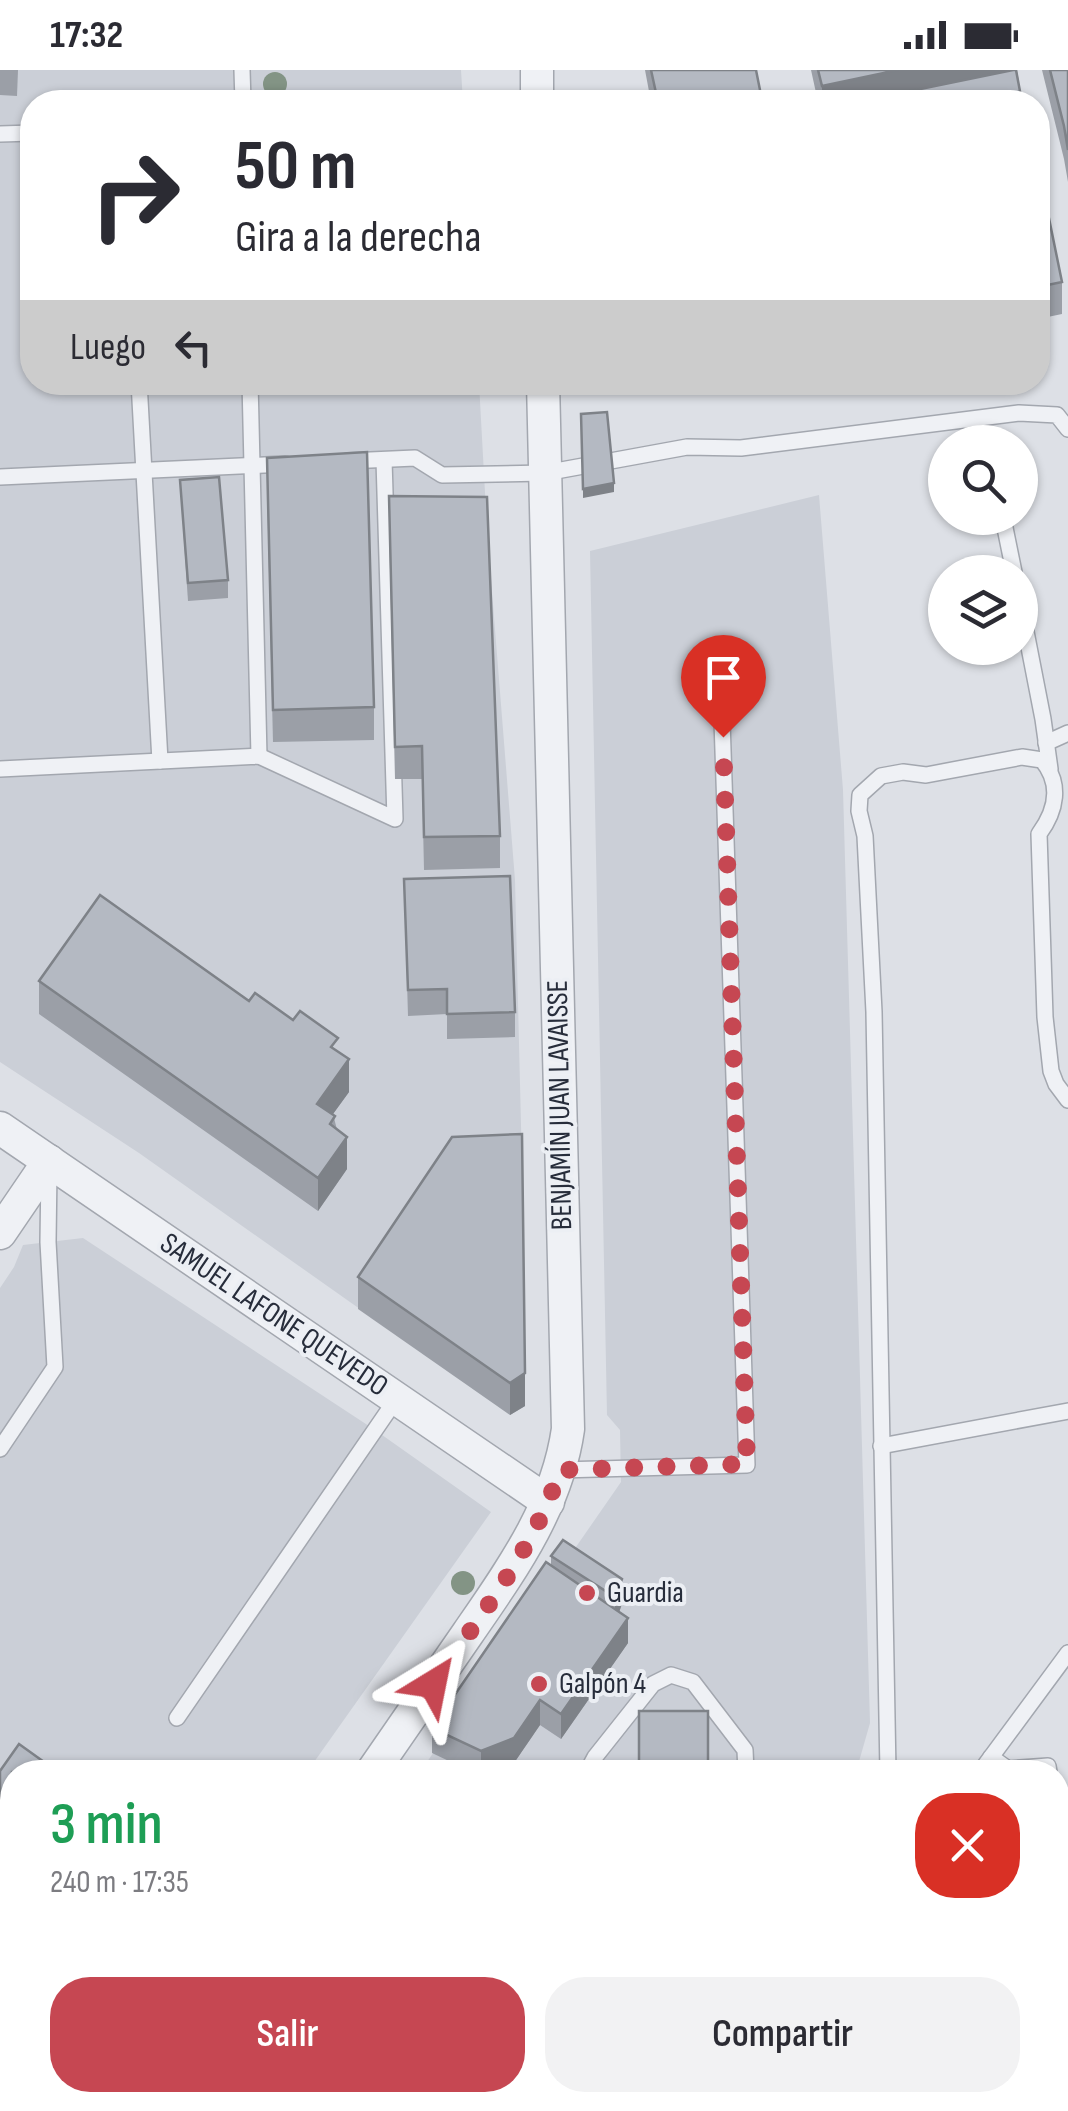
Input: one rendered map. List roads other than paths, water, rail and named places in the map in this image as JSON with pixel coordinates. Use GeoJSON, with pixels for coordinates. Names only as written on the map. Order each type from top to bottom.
{"type":"FeatureCollection","features":[{"type":"Feature","properties":{"kind":"street","name":"BENJAMÍN JUAN LAVAISSE"},"geometry":{"type":"LineString","coordinates":[[380,1760],[515,1566],[538,1526],[560,1470],[568,1429],[543,395]]}},
{"type":"Feature","properties":{"kind":"street","name":"SAMUEL LAFONE QUEVEDO"},"geometry":{"type":"LineString","coordinates":[[0,1128],[548,1502]]}},
{"type":"Feature","properties":{"kind":"street"},"geometry":{"type":"LineString","coordinates":[[0,1233],[49,1161]]}},
{"type":"Feature","properties":{"kind":"lane"},"geometry":{"type":"LineString","coordinates":[[140,395],[160,760]]}},
{"type":"Feature","properties":{"kind":"lane"},"geometry":{"type":"LineString","coordinates":[[250,395],[259,756]]}},
{"type":"Feature","properties":{"kind":"lane"},"geometry":{"type":"LineString","coordinates":[[327,462],[415,458],[442,475],[545,472],[687,447],[741,448],[1019,414],[1057,414],[1068,429]]}},
{"type":"Feature","properties":{"kind":"lane"},"geometry":{"type":"LineString","coordinates":[[0,769],[259,756],[395,819],[384,460]]}},
{"type":"Feature","properties":{"kind":"lane"},"geometry":{"type":"LineString","coordinates":[[0,477],[308,463]]}},
{"type":"Feature","properties":{"kind":"lane"},"geometry":{"type":"LineString","coordinates":[[560,1470],[747,1464],[720,660]]}},
{"type":"Feature","properties":{"kind":"lane"},"geometry":{"type":"LineString","coordinates":[[1033,665],[1056,797],[1052,818],[1039,834],[1045,1018],[1051,1070],[1068,1100]]}},
{"type":"Feature","properties":{"kind":"lane"},"geometry":{"type":"LineString","coordinates":[[1046,743],[1068,733]]}},
{"type":"Feature","properties":{"kind":"lane"},"geometry":{"type":"LineString","coordinates":[[888,1760],[874,1012],[860,795],[882,776],[903,772],[926,774],[1022,757],[1042,760],[1050,769]]}},
{"type":"Feature","properties":{"kind":"lane"},"geometry":{"type":"LineString","coordinates":[[1052,818],[1068,812]]}},
{"type":"Feature","properties":{"kind":"lane"},"geometry":{"type":"LineString","coordinates":[[0,1449],[55,1367],[48,1242],[49,1161]]}},
{"type":"Feature","properties":{"kind":"lane"},"geometry":{"type":"LineString","coordinates":[[177,1718],[397,1398]]}},
{"type":"Feature","properties":{"kind":"lane"},"geometry":{"type":"LineString","coordinates":[[881,1446],[1068,1411]]}},
{"type":"Feature","properties":{"kind":"lane"},"geometry":{"type":"LineString","coordinates":[[990,1760],[1068,1653]]}},
{"type":"Feature","properties":{"kind":"lane"},"geometry":{"type":"LineString","coordinates":[[594,1760],[653,1684],[671,1675],[693,1682],[745,1750],[745,1760]]}},
{"type":"Feature","properties":{"kind":"lane"},"geometry":{"type":"LineString","coordinates":[[992,1757],[996,1760]]}},
{"type":"Feature","properties":{"kind":"place","name":"Guardia"},"geometry":{"type":"Point","coordinates":[587,1593]}},
{"type":"Feature","properties":{"kind":"place","name":"Galpón 4"},"geometry":{"type":"Point","coordinates":[539,1684]}}]}
